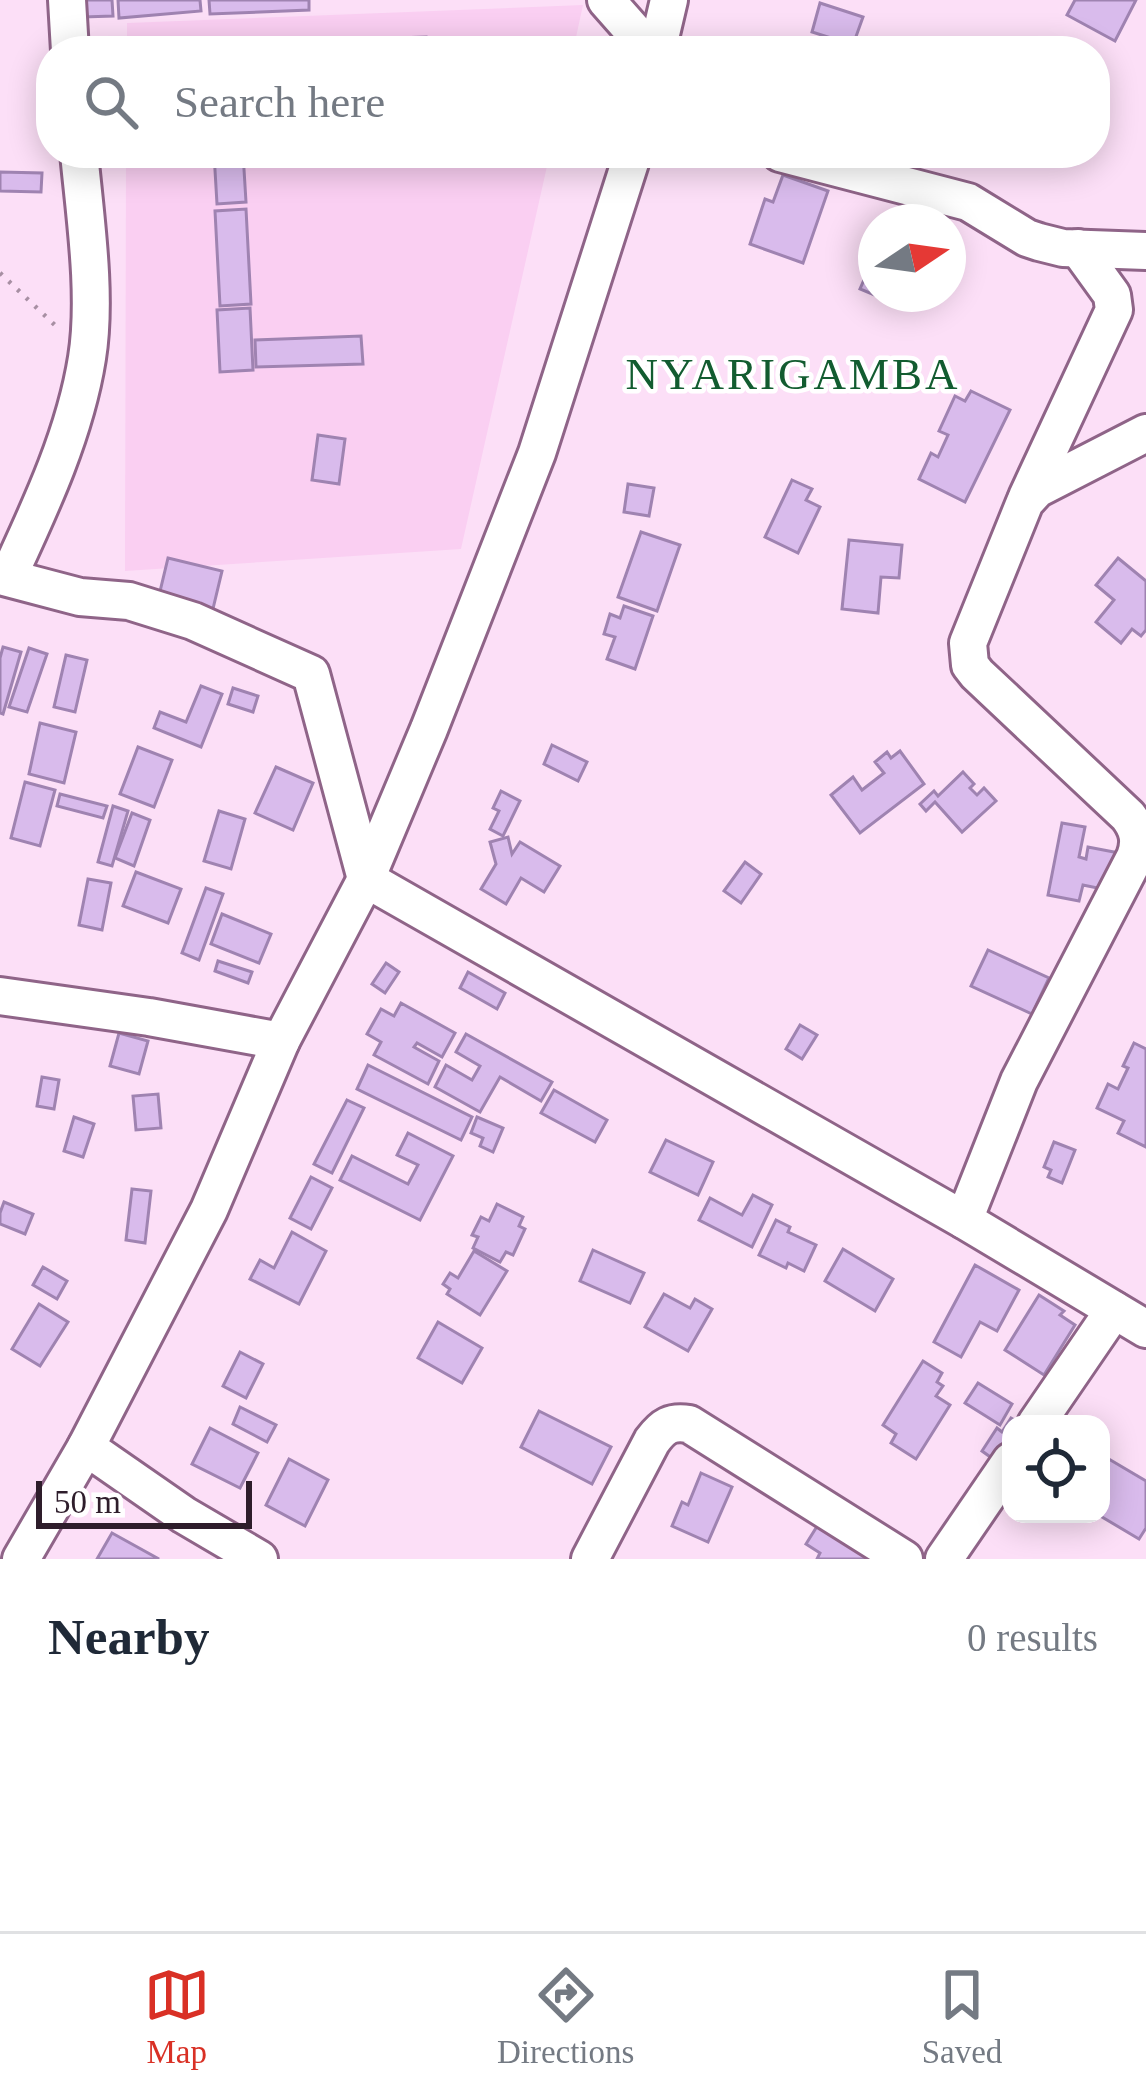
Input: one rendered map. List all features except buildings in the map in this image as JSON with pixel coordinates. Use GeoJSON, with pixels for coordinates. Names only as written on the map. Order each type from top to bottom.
{"type":"FeatureCollection","features":[{"type":"Feature","properties":{"kind":"street"},"geometry":{"type":"LineString","coordinates":[[606,0],[640,36]]}},
{"type":"Feature","properties":{"kind":"street"},"geometry":{"type":"LineString","coordinates":[[658,36],[669,0]]}},
{"type":"Feature","properties":{"kind":"street"},"geometry":{"type":"LineString","coordinates":[[80,168],[87,239],[88,356],[62,449],[4,577],[80,597],[129,602],[193,621],[311,674],[366,879],[964,1220],[1130,1320],[1044,1415]]}},
{"type":"Feature","properties":{"kind":"street"},"geometry":{"type":"LineString","coordinates":[[21,1559],[86,1447],[209,1210],[280,1041],[366,879],[537,453],[628,168]]}},
{"type":"Feature","properties":{"kind":"street"},"geometry":{"type":"LineString","coordinates":[[838,168],[968,202],[1027,238],[1064,248],[1146,251]]}},
{"type":"Feature","properties":{"kind":"street"},"geometry":{"type":"LineString","coordinates":[[964,1220],[1019,1081],[1135,857],[1138,835],[1137,821],[970,664],[968,643],[1025,502],[1114,310],[1112,296],[1078,248]]}},
{"type":"Feature","properties":{"kind":"street"},"geometry":{"type":"LineString","coordinates":[[1025,502],[1037,489],[1146,433]]}},
{"type":"Feature","properties":{"kind":"street"},"geometry":{"type":"LineString","coordinates":[[0,996],[280,1041]]}},
{"type":"Feature","properties":{"kind":"street"},"geometry":{"type":"LineString","coordinates":[[590,1559],[652,1441],[662,1428],[675,1422],[689,1424],[904,1559]]}},
{"type":"Feature","properties":{"kind":"street"},"geometry":{"type":"LineString","coordinates":[[86,1447],[184,1515],[259,1559]]}},
{"type":"Feature","properties":{"kind":"street"},"geometry":{"type":"LineString","coordinates":[[944,1559],[1002,1474]]}},
{"type":"Feature","properties":{"kind":"path"},"geometry":{"type":"LineString","coordinates":[[0,273],[88,356]]}},
{"type":"Feature","properties":{"kind":"shaded area"},"geometry":{"type":"Polygon","coordinates":[[[583,5],[576,36],[127,36],[127,23],[583,5]]]}},
{"type":"Feature","properties":{"kind":"shaded area"},"geometry":{"type":"Polygon","coordinates":[[[126,168],[547,168],[461,549],[125,571],[126,168]]]}},
{"type":"Feature","properties":{"kind":"district","name":"NYARIGAMBA"},"geometry":{"type":"Point","coordinates":[793,373]}}]}
